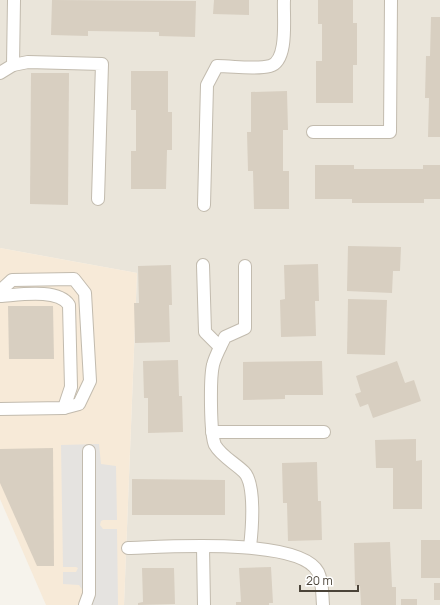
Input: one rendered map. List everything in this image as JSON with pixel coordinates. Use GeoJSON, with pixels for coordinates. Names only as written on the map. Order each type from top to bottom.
{"type":"FeatureCollection","features":[{"type":"Feature","properties":{"kind":"lane"},"geometry":{"type":"LineString","coordinates":[[12,65],[14,0]]}},
{"type":"Feature","properties":{"kind":"lane"},"geometry":{"type":"LineString","coordinates":[[204,205],[207,85],[217,66],[271,66],[280,60],[283,52],[284,0]]}},
{"type":"Feature","properties":{"kind":"lane"},"geometry":{"type":"LineString","coordinates":[[313,132],[390,132],[391,0]]}},
{"type":"Feature","properties":{"kind":"lane"},"geometry":{"type":"LineString","coordinates":[[0,73],[12,65],[28,62],[102,64],[98,199]]}},
{"type":"Feature","properties":{"kind":"lane"},"geometry":{"type":"LineString","coordinates":[[203,265],[205,332],[220,347]]}},
{"type":"Feature","properties":{"kind":"lane"},"geometry":{"type":"LineString","coordinates":[[244,266],[245,328],[224,337],[213,365],[212,432],[215,445],[246,474],[250,483],[252,527],[250,547]]}},
{"type":"Feature","properties":{"kind":"lane"},"geometry":{"type":"LineString","coordinates":[[0,291],[12,280],[74,279],[85,293],[90,380],[79,404],[64,408],[0,409]]}},
{"type":"Feature","properties":{"kind":"lane"},"geometry":{"type":"LineString","coordinates":[[0,296],[55,295],[66,301],[69,305],[71,387],[64,408]]}},
{"type":"Feature","properties":{"kind":"lane"},"geometry":{"type":"LineString","coordinates":[[212,432],[324,432]]}},
{"type":"Feature","properties":{"kind":"lane"},"geometry":{"type":"LineString","coordinates":[[85,605],[90,594],[89,451]]}},
{"type":"Feature","properties":{"kind":"lane"},"geometry":{"type":"LineString","coordinates":[[203,547],[204,605]]}},
{"type":"Feature","properties":{"kind":"lane"},"geometry":{"type":"LineString","coordinates":[[128,548],[250,547],[298,556],[309,562],[318,571],[322,582],[322,605]]}},
{"type":"Feature","properties":{"kind":"shaded area"},"geometry":{"type":"Polygon","coordinates":[[[0,0],[440,0],[440,605],[124,605],[137,273],[0,248],[0,0]]]}},
{"type":"Feature","properties":{"kind":"shaded area"},"geometry":{"type":"Polygon","coordinates":[[[0,248],[137,273],[124,605],[46,605],[0,499],[0,248]]]}},
{"type":"Feature","properties":{"kind":"shaded area"},"geometry":{"type":"Polygon","coordinates":[[[99,444],[101,464],[116,466],[117,520],[103,520],[101,521],[100,525],[103,529],[117,529],[118,605],[93,605],[79,585],[63,584],[63,572],[76,572],[78,568],[63,567],[61,445],[99,444]]]}},
{"type":"Feature","properties":{"kind":"building"},"geometry":{"type":"Polygon","coordinates":[[[52,0],[196,1],[195,37],[159,36],[159,32],[88,31],[88,36],[51,35],[52,0]]]}},
{"type":"Feature","properties":{"kind":"building"},"geometry":{"type":"Polygon","coordinates":[[[214,0],[249,0],[249,15],[213,14],[214,0]]]}},
{"type":"Feature","properties":{"kind":"building"},"geometry":{"type":"Polygon","coordinates":[[[318,0],[353,0],[353,23],[357,23],[357,65],[353,65],[353,103],[316,103],[316,61],[322,61],[322,24],[318,24],[318,0]]]}},
{"type":"Feature","properties":{"kind":"building"},"geometry":{"type":"Polygon","coordinates":[[[431,17],[440,17],[440,137],[428,137],[429,98],[425,98],[426,56],[430,56],[431,17]]]}},
{"type":"Feature","properties":{"kind":"building"},"geometry":{"type":"Polygon","coordinates":[[[131,71],[168,71],[168,112],[172,112],[172,150],[167,150],[166,189],[131,189],[131,151],[136,151],[136,110],[131,110],[131,71]]]}},
{"type":"Feature","properties":{"kind":"building"},"geometry":{"type":"Polygon","coordinates":[[[31,73],[69,73],[68,205],[30,204],[31,73]]]}},
{"type":"Feature","properties":{"kind":"building"},"geometry":{"type":"Polygon","coordinates":[[[287,91],[288,130],[283,130],[283,171],[289,171],[289,209],[254,209],[253,171],[248,171],[247,132],[251,132],[251,92],[287,91]]]}},
{"type":"Feature","properties":{"kind":"building"},"geometry":{"type":"Polygon","coordinates":[[[315,165],[354,165],[354,169],[423,169],[423,165],[440,165],[440,199],[424,199],[424,203],[352,203],[352,199],[315,199],[315,165]]]}},
{"type":"Feature","properties":{"kind":"building"},"geometry":{"type":"Polygon","coordinates":[[[348,246],[401,247],[400,271],[393,271],[392,293],[347,291],[348,246]]]}},
{"type":"Feature","properties":{"kind":"building"},"geometry":{"type":"Polygon","coordinates":[[[318,264],[319,301],[315,301],[316,336],[281,337],[280,300],[285,299],[284,265],[318,264]]]}},
{"type":"Feature","properties":{"kind":"building"},"geometry":{"type":"Polygon","coordinates":[[[171,265],[172,305],[169,305],[170,342],[135,343],[134,303],[139,303],[138,266],[171,265]]]}},
{"type":"Feature","properties":{"kind":"building"},"geometry":{"type":"Polygon","coordinates":[[[348,299],[387,300],[385,355],[347,354],[348,299]]]}},
{"type":"Feature","properties":{"kind":"building"},"geometry":{"type":"Polygon","coordinates":[[[8,306],[53,306],[54,359],[9,359],[8,306]]]}},
{"type":"Feature","properties":{"kind":"building"},"geometry":{"type":"Polygon","coordinates":[[[178,360],[179,396],[182,396],[183,432],[148,433],[148,398],[144,398],[143,361],[178,360]]]}},
{"type":"Feature","properties":{"kind":"building"},"geometry":{"type":"Polygon","coordinates":[[[322,361],[323,395],[285,395],[285,399],[243,400],[243,362],[322,361]]]}},
{"type":"Feature","properties":{"kind":"building"},"geometry":{"type":"Polygon","coordinates":[[[397,361],[405,383],[414,380],[421,401],[373,418],[368,404],[360,407],[355,394],[361,392],[356,376],[397,361]]]}},
{"type":"Feature","properties":{"kind":"building"},"geometry":{"type":"Polygon","coordinates":[[[416,439],[416,461],[422,460],[422,509],[393,509],[393,468],[376,468],[375,440],[416,439]]]}},
{"type":"Feature","properties":{"kind":"building"},"geometry":{"type":"Polygon","coordinates":[[[53,448],[54,566],[37,566],[0,483],[0,449],[53,448]]]}},
{"type":"Feature","properties":{"kind":"building"},"geometry":{"type":"Polygon","coordinates":[[[317,462],[318,501],[321,501],[322,540],[288,541],[287,503],[283,503],[282,463],[317,462]]]}},
{"type":"Feature","properties":{"kind":"building"},"geometry":{"type":"Polygon","coordinates":[[[132,479],[225,480],[225,515],[132,515],[132,479]]]}},
{"type":"Feature","properties":{"kind":"building"},"geometry":{"type":"Polygon","coordinates":[[[421,540],[440,540],[440,578],[421,578],[421,540]]]}},
{"type":"Feature","properties":{"kind":"building"},"geometry":{"type":"Polygon","coordinates":[[[390,542],[392,587],[396,587],[396,605],[361,605],[360,586],[355,586],[354,543],[390,542]]]}},
{"type":"Feature","properties":{"kind":"building"},"geometry":{"type":"Polygon","coordinates":[[[271,567],[273,603],[269,603],[269,605],[236,605],[236,602],[241,602],[239,568],[271,567]]]}},
{"type":"Feature","properties":{"kind":"building"},"geometry":{"type":"Polygon","coordinates":[[[142,568],[174,568],[175,604],[138,605],[138,603],[143,602],[142,568]]]}},
{"type":"Feature","properties":{"kind":"building"},"geometry":{"type":"Polygon","coordinates":[[[434,583],[440,583],[440,600],[434,600],[434,583]]]}},
{"type":"Feature","properties":{"kind":"building"},"geometry":{"type":"Polygon","coordinates":[[[401,599],[417,599],[417,605],[401,605],[401,599]]]}}]}
